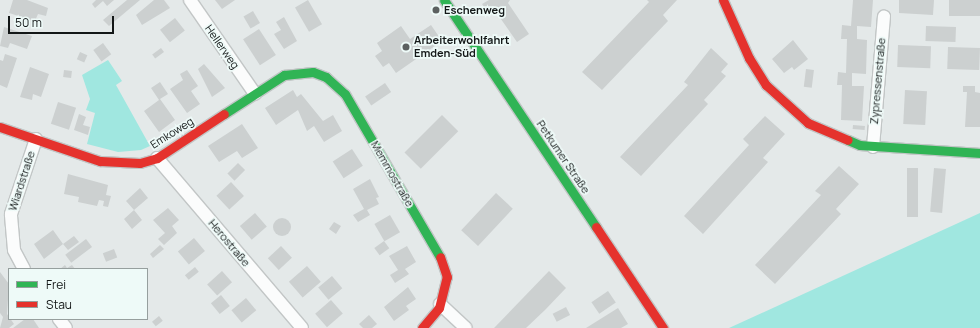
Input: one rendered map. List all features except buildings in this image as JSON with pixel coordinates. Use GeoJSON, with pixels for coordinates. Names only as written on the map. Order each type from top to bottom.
{"type":"FeatureCollection","features":[{"type":"Feature","properties":{"kind":"street","name":"Hellerweg"},"geometry":{"type":"LineString","coordinates":[[190,0],[255,94]]}},
{"type":"Feature","properties":{"kind":"street","name":"Petkumer Straße"},"geometry":{"type":"LineString","coordinates":[[444,0],[663,328]]}},
{"type":"Feature","properties":{"kind":"street"},"geometry":{"type":"LineString","coordinates":[[722,0],[749,58],[778,99],[824,132],[873,146],[980,153]]}},
{"type":"Feature","properties":{"kind":"street","name":"Zypressenstraße"},"geometry":{"type":"LineString","coordinates":[[873,146],[884,16]]}},
{"type":"Feature","properties":{"kind":"street","name":"Emkoweg"},"geometry":{"type":"LineString","coordinates":[[0,127],[100,161],[126,164],[156,158],[284,75],[300,72]]}},
{"type":"Feature","properties":{"kind":"street","name":"Memmostraße"},"geometry":{"type":"LineString","coordinates":[[300,72],[326,77],[345,94],[438,253],[447,277],[440,304],[424,326]]}},
{"type":"Feature","properties":{"kind":"street","name":"Wiardstraße"},"geometry":{"type":"LineString","coordinates":[[23,268],[14,250],[11,214],[36,139]]}},
{"type":"Feature","properties":{"kind":"street","name":"Herostraße"},"geometry":{"type":"LineString","coordinates":[[156,158],[302,328]]}},
{"type":"Feature","properties":{"kind":"street"},"geometry":{"type":"LineString","coordinates":[[440,304],[466,328]]}},
{"type":"Feature","properties":{"kind":"street"},"geometry":{"type":"LineString","coordinates":[[60,320],[66,328]]}},
{"type":"Feature","properties":{"kind":"shaded area"},"geometry":{"type":"Polygon","coordinates":[[[108,60],[122,81],[116,85],[150,146],[141,150],[118,152],[87,144],[95,113],[86,110],[90,99],[82,75],[108,60]]]}},
{"type":"Feature","properties":{"kind":"shaded area"},"geometry":{"type":"Polygon","coordinates":[[[980,213],[980,328],[729,328],[980,213]]]}},
{"type":"Feature","properties":{"kind":"traffic: fast"},"geometry":{"type":"LineString","coordinates":[[444,0],[596,227]]}},
{"type":"Feature","properties":{"kind":"traffic: fast"},"geometry":{"type":"LineString","coordinates":[[224,114],[284,75],[313,72],[326,77],[345,94],[440,257]]}},
{"type":"Feature","properties":{"kind":"traffic: fast"},"geometry":{"type":"LineString","coordinates":[[848,140],[860,145],[980,153]]}},
{"type":"Feature","properties":{"kind":"traffic: jam"},"geometry":{"type":"LineString","coordinates":[[723,0],[749,58],[766,85],[808,123],[848,140]]}},
{"type":"Feature","properties":{"kind":"traffic: jam"},"geometry":{"type":"LineString","coordinates":[[0,127],[100,161],[140,163],[157,158],[224,114]]}},
{"type":"Feature","properties":{"kind":"traffic: jam"},"geometry":{"type":"LineString","coordinates":[[596,227],[663,328]]}},
{"type":"Feature","properties":{"kind":"traffic: jam"},"geometry":{"type":"LineString","coordinates":[[422,328],[439,308],[447,277],[440,257]]}},
{"type":"Feature","properties":{"kind":"place","name":"Eschenweg"},"geometry":{"type":"Point","coordinates":[436,10]}},
{"type":"Feature","properties":{"kind":"place","name":"Arbeiterwohlfahrt Emden-Süd"},"geometry":{"type":"Point","coordinates":[406,47]}}]}
